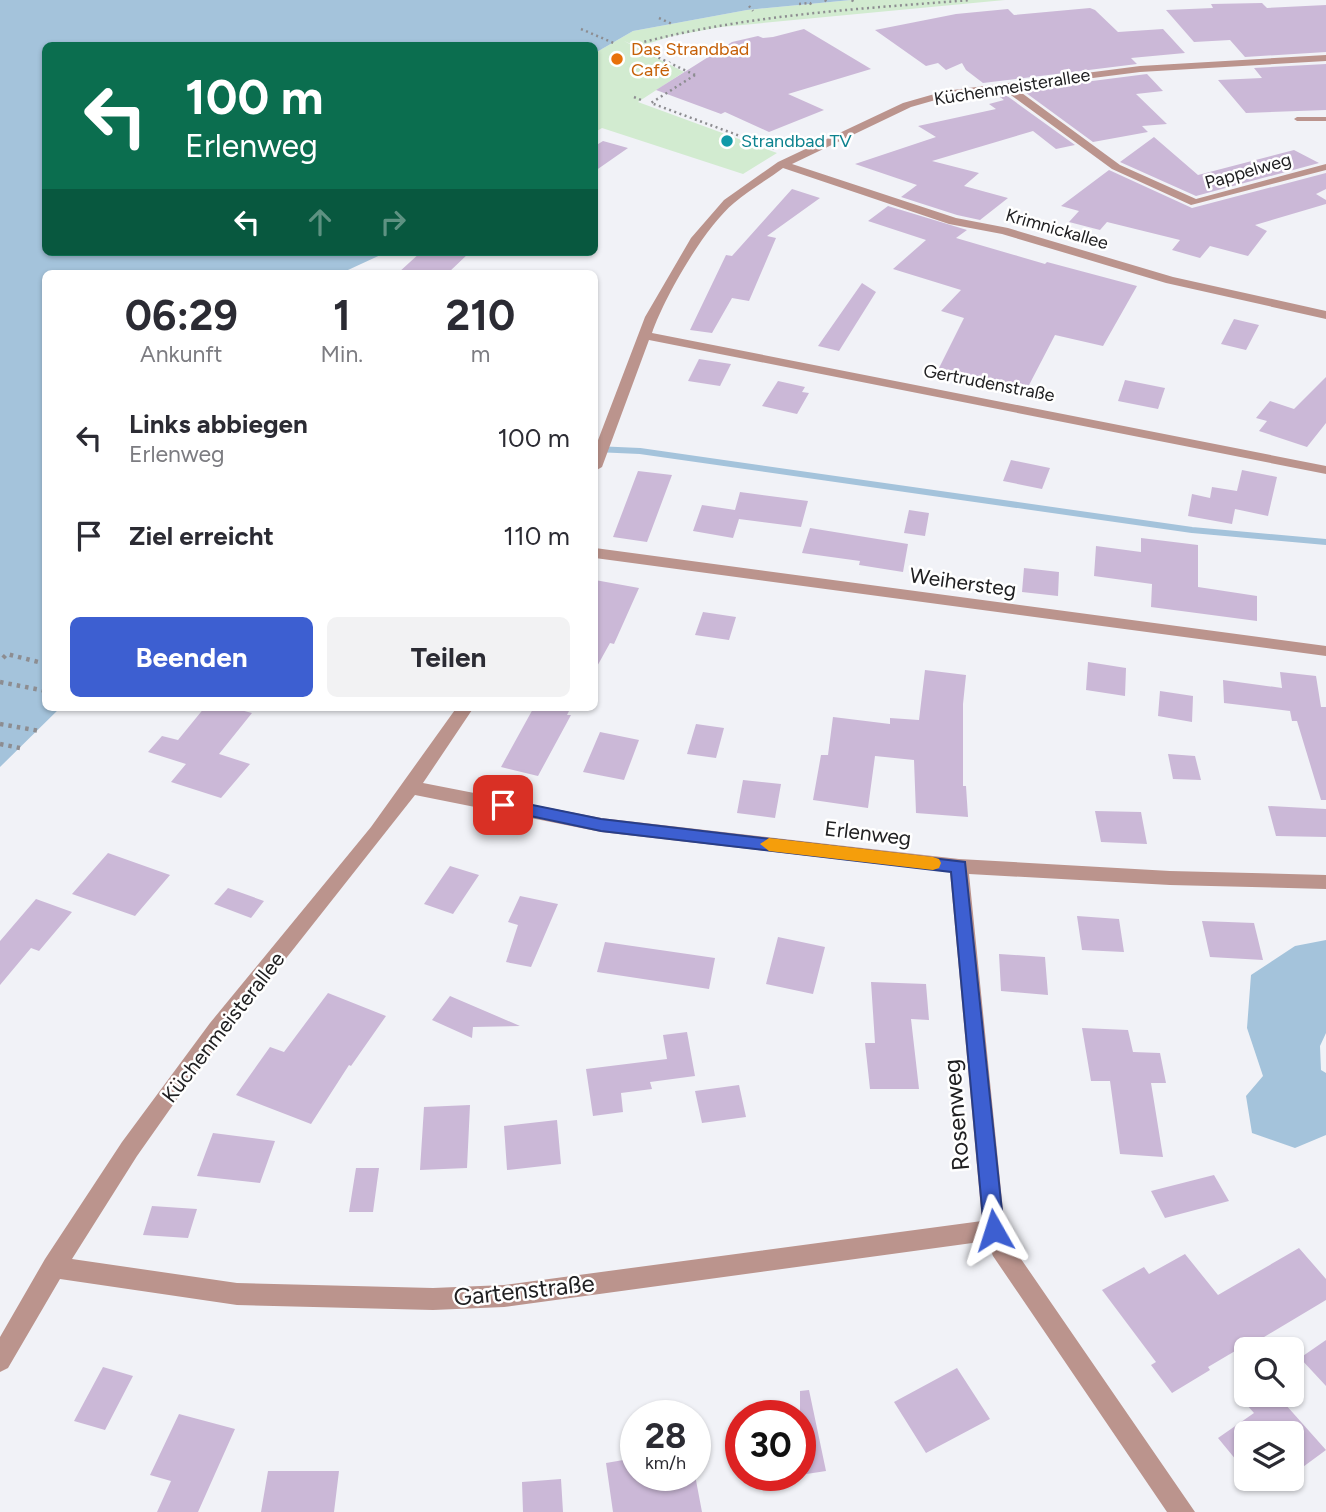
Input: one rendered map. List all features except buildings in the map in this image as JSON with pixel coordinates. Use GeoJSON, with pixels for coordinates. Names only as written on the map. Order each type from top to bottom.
{"type":"FeatureCollection","features":[{"type":"Feature","properties":{"kind":"street","name":"Küchenmeisterallee"},"geometry":{"type":"LineString","coordinates":[[598,459],[651,317],[697,238],[728,202],[782,164],[907,105],[945,94],[1140,69],[1326,58]]}},
{"type":"Feature","properties":{"kind":"street","name":"Pappelweg"},"geometry":{"type":"LineString","coordinates":[[1004,85],[1116,167],[1195,203],[1326,167]]}},
{"type":"Feature","properties":{"kind":"street","name":"Krimnickallee"},"geometry":{"type":"LineString","coordinates":[[782,164],[953,221],[1004,231],[1170,280],[1326,315]]}},
{"type":"Feature","properties":{"kind":"street","name":"Gertrudenstraße"},"geometry":{"type":"LineString","coordinates":[[644,335],[1326,470]]}},
{"type":"Feature","properties":{"kind":"street","name":"Weihersteg"},"geometry":{"type":"LineString","coordinates":[[598,553],[1326,651]]}},
{"type":"Feature","properties":{"kind":"street","name":"Küchenmeisterallee"},"geometry":{"type":"LineString","coordinates":[[0,1360],[53,1267],[103,1189],[217,1030],[341,879],[436,753],[463,711]]}},
{"type":"Feature","properties":{"kind":"street","name":"Erlenweg"},"geometry":{"type":"LineString","coordinates":[[408,787],[601,825],[959,866],[1170,878],[1326,882]]}},
{"type":"Feature","properties":{"kind":"street","name":"Rosenweg"},"geometry":{"type":"LineString","coordinates":[[959,866],[994,1230],[1002,1250],[1182,1512]]}},
{"type":"Feature","properties":{"kind":"street","name":"Gartenstraße"},"geometry":{"type":"LineString","coordinates":[[53,1267],[237,1294],[433,1299],[504,1296],[994,1230]]}},
{"type":"Feature","properties":{"kind":"lane"},"geometry":{"type":"LineString","coordinates":[[1297,119],[1326,119]]}},
{"type":"Feature","properties":{"kind":"path"},"geometry":{"type":"LineString","coordinates":[[825,0],[828,4]]}},
{"type":"Feature","properties":{"kind":"path"},"geometry":{"type":"LineString","coordinates":[[797,157],[650,103],[695,75],[632,45],[671,33],[721,24],[971,0]]}},
{"type":"Feature","properties":{"kind":"path"},"geometry":{"type":"LineString","coordinates":[[799,4],[810,3],[813,6]]}},
{"type":"Feature","properties":{"kind":"path"},"geometry":{"type":"LineString","coordinates":[[748,6],[753,10]]}},
{"type":"Feature","properties":{"kind":"path"},"geometry":{"type":"LineString","coordinates":[[659,18],[671,24]]}},
{"type":"Feature","properties":{"kind":"path"},"geometry":{"type":"LineString","coordinates":[[581,29],[616,44]]}},
{"type":"Feature","properties":{"kind":"path"},"geometry":{"type":"LineString","coordinates":[[634,97],[641,100]]}},
{"type":"Feature","properties":{"kind":"path"},"geometry":{"type":"LineString","coordinates":[[3,658],[7,654],[42,663]]}},
{"type":"Feature","properties":{"kind":"path"},"geometry":{"type":"LineString","coordinates":[[0,682],[42,690]]}},
{"type":"Feature","properties":{"kind":"path"},"geometry":{"type":"LineString","coordinates":[[0,724],[40,731]]}},
{"type":"Feature","properties":{"kind":"path"},"geometry":{"type":"LineString","coordinates":[[0,744],[20,748]]}},
{"type":"Feature","properties":{"kind":"green space"},"geometry":{"type":"Polygon","coordinates":[[[851,0],[1005,0],[721,27],[672,36],[638,47],[624,41],[684,72],[638,102],[777,153],[743,174],[602,128],[598,130],[598,51],[633,31],[747,10],[851,0]]]}},
{"type":"Feature","properties":{"kind":"water"},"geometry":{"type":"Polygon","coordinates":[[[0,0],[851,0],[747,10],[633,31],[598,51],[598,42],[42,42],[42,256],[378,256],[348,270],[42,270],[42,711],[57,711],[0,767],[0,0]]]}},
{"type":"Feature","properties":{"kind":"water"},"geometry":{"type":"Polygon","coordinates":[[[1326,940],[1326,1033],[1320,1046],[1321,1070],[1326,1073],[1326,1135],[1295,1148],[1252,1133],[1246,1096],[1263,1076],[1247,1028],[1251,975],[1295,946],[1326,940]]]}},
{"type":"Feature","properties":{"kind":"waterway"},"geometry":{"type":"LineString","coordinates":[[598,449],[640,451],[1192,530],[1326,542]]}},
{"type":"Feature","properties":{"kind":"slow traffic"},"geometry":{"type":"LineString","coordinates":[[769,844],[933,863]]}},
{"type":"Feature","properties":{"kind":"place","name":"Das Strandbad Café"},"geometry":{"type":"Point","coordinates":[617,59]}},
{"type":"Feature","properties":{"kind":"place","name":"Strandbad TV"},"geometry":{"type":"Point","coordinates":[727,141]}},
{"type":"Feature","properties":{"kind":"route"},"geometry":{"type":"LineString","coordinates":[[503,805],[601,825],[959,866],[994,1230]]}}]}
